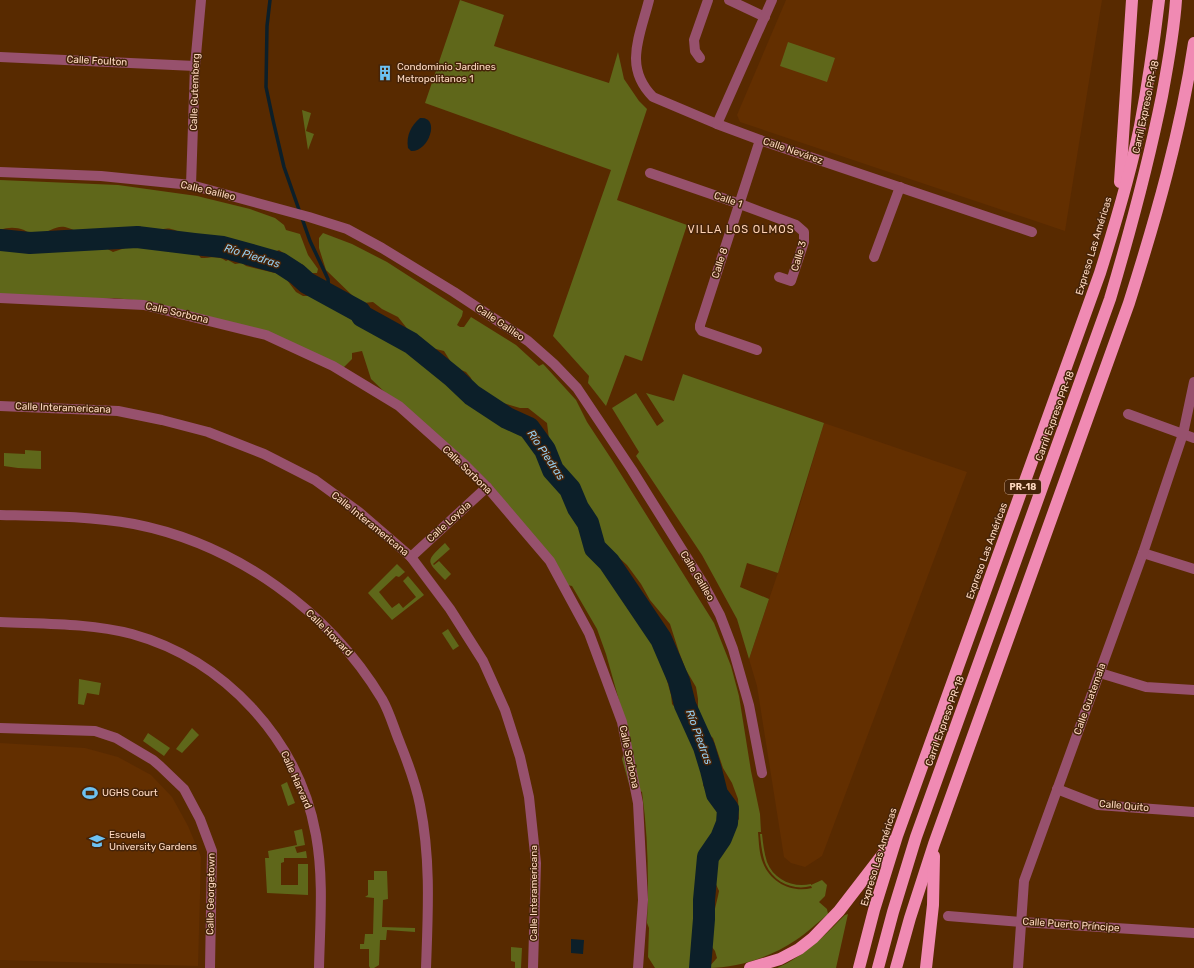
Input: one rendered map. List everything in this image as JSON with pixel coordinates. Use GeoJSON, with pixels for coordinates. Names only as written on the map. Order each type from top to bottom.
{"type":"FeatureCollection","features":[{"type":"Feature","properties":{"kind":"highway"},"geometry":{"type":"LineString","coordinates":[[1119,211],[1123,125],[1132,0]]}},
{"type":"Feature","properties":{"kind":"highway","name":"Expreso Las Américas"},"geometry":{"type":"LineString","coordinates":[[859,968],[874,910],[897,836],[1100,273],[1119,211],[1140,127],[1155,37],[1159,0]]}},
{"type":"Feature","properties":{"kind":"highway","name":"Carril Expreso PR-18"},"geometry":{"type":"LineString","coordinates":[[878,968],[916,837],[1110,299],[1129,236],[1154,134],[1167,70],[1175,18],[1176,0]]}},
{"type":"Feature","properties":{"kind":"highway"},"geometry":{"type":"LineString","coordinates":[[896,968],[910,918],[934,844],[1129,303],[1176,141],[1194,43]]}},
{"type":"Feature","properties":{"kind":"highway"},"geometry":{"type":"LineString","coordinates":[[750,968],[780,959],[799,949],[822,930],[839,911],[897,836]]}},
{"type":"Feature","properties":{"kind":"highway"},"geometry":{"type":"LineString","coordinates":[[926,968],[934,905],[934,844]]}},
{"type":"Feature","properties":{"kind":"street","name":"Calle Gutemberg"},"geometry":{"type":"LineString","coordinates":[[192,185],[195,66],[201,0]]}},
{"type":"Feature","properties":{"kind":"street","name":"Calle Nevárez"},"geometry":{"type":"LineString","coordinates":[[649,0],[636,52],[636,65],[639,77],[645,89],[653,97],[760,140],[1032,232]]}},
{"type":"Feature","properties":{"kind":"street"},"geometry":{"type":"LineString","coordinates":[[700,58],[695,51],[694,40],[708,0]]}},
{"type":"Feature","properties":{"kind":"street"},"geometry":{"type":"LineString","coordinates":[[728,0],[765,17]]}},
{"type":"Feature","properties":{"kind":"street"},"geometry":{"type":"LineString","coordinates":[[717,124],[772,0]]}},
{"type":"Feature","properties":{"kind":"street","name":"Calle Foulton"},"geometry":{"type":"LineString","coordinates":[[0,57],[195,66]]}},
{"type":"Feature","properties":{"kind":"street","name":"Calle 8"},"geometry":{"type":"LineString","coordinates":[[757,350],[702,331],[700,328],[760,140]]}},
{"type":"Feature","properties":{"kind":"street","name":"Calle Galileo"},"geometry":{"type":"LineString","coordinates":[[0,172],[101,176],[192,185],[309,217],[346,229],[382,248],[454,292],[528,341],[554,364],[577,388],[640,483],[704,585],[720,615],[733,649],[749,704],[762,773]]}},
{"type":"Feature","properties":{"kind":"street","name":"Calle 1"},"geometry":{"type":"LineString","coordinates":[[650,174],[740,204],[796,225],[804,232]]}},
{"type":"Feature","properties":{"kind":"street"},"geometry":{"type":"LineString","coordinates":[[874,257],[900,187]]}},
{"type":"Feature","properties":{"kind":"street","name":"Calle 3"},"geometry":{"type":"LineString","coordinates":[[779,277],[791,281],[804,242],[804,232]]}},
{"type":"Feature","properties":{"kind":"street","name":"Calle Sorbona"},"geometry":{"type":"LineString","coordinates":[[0,298],[144,305],[266,335],[333,366],[399,406],[464,464],[487,487],[550,561],[589,633],[622,722],[638,803],[643,900],[638,968]]}},
{"type":"Feature","properties":{"kind":"street","name":"Calle Guatemala"},"geometry":{"type":"LineString","coordinates":[[1018,968],[1024,881],[1143,553],[1183,434],[1194,382]]}},
{"type":"Feature","properties":{"kind":"street","name":"Calle Interamericana"},"geometry":{"type":"LineString","coordinates":[[0,406],[118,410],[208,432],[264,454],[315,480],[359,512],[410,557],[450,609],[483,661],[505,710],[520,757],[529,797],[536,863],[533,968]]}},
{"type":"Feature","properties":{"kind":"street"},"geometry":{"type":"LineString","coordinates":[[1128,414],[1194,438]]}},
{"type":"Feature","properties":{"kind":"street","name":"Calle Loyola"},"geometry":{"type":"LineString","coordinates":[[410,557],[487,487]]}},
{"type":"Feature","properties":{"kind":"street","name":"Calle Howard"},"geometry":{"type":"LineString","coordinates":[[0,514],[101,520],[134,524],[170,533],[209,547],[244,564],[285,592],[323,625],[356,661],[383,701],[411,768],[420,804],[426,841],[428,875],[426,968]]}},
{"type":"Feature","properties":{"kind":"street"},"geometry":{"type":"LineString","coordinates":[[1143,553],[1194,569]]}},
{"type":"Feature","properties":{"kind":"street","name":"Calle Harvard"},"geometry":{"type":"LineString","coordinates":[[0,622],[83,626],[132,634],[184,654],[214,674],[244,698],[278,740],[299,780],[312,816],[321,875],[319,968]]}},
{"type":"Feature","properties":{"kind":"street"},"geometry":{"type":"LineString","coordinates":[[1100,672],[1146,687],[1194,690]]}},
{"type":"Feature","properties":{"kind":"street","name":"Calle Georgetown"},"geometry":{"type":"LineString","coordinates":[[0,728],[95,731],[116,738],[153,760],[184,789],[200,818],[212,851],[210,968]]}},
{"type":"Feature","properties":{"kind":"street","name":"Calle Quito"},"geometry":{"type":"LineString","coordinates":[[1057,790],[1098,805],[1194,812]]}},
{"type":"Feature","properties":{"kind":"street","name":"Calle Puerto Príncipe"},"geometry":{"type":"LineString","coordinates":[[948,916],[1194,933]]}},
{"type":"Feature","properties":{"kind":"shaded area"},"geometry":{"type":"Polygon","coordinates":[[[786,0],[1102,0],[1065,231],[740,122],[737,115],[786,0]]]}},
{"type":"Feature","properties":{"kind":"shaded area"},"geometry":{"type":"Polygon","coordinates":[[[824,423],[967,472],[822,856],[805,867],[791,863],[784,857],[757,686],[749,659],[794,525],[824,423]]]}},
{"type":"Feature","properties":{"kind":"shaded area","name":"Escuela University Gardens"},"geometry":{"type":"Polygon","coordinates":[[[0,743],[85,748],[118,757],[151,775],[172,797],[188,826],[201,857],[198,966],[0,960],[0,743]]]}},
{"type":"Feature","properties":{"kind":"green space"},"geometry":{"type":"Polygon","coordinates":[[[460,0],[504,15],[494,46],[609,83],[618,52],[624,79],[639,101],[647,109],[617,200],[687,225],[642,361],[625,355],[606,406],[588,383],[589,376],[553,336],[611,170],[425,103],[460,0]]]}},
{"type":"Feature","properties":{"kind":"green space"},"geometry":{"type":"Polygon","coordinates":[[[788,42],[835,58],[827,82],[780,66],[788,42]]]}},
{"type":"Feature","properties":{"kind":"green space"},"geometry":{"type":"Polygon","coordinates":[[[302,110],[311,113],[306,131],[314,134],[308,150],[302,110]]]}},
{"type":"Feature","properties":{"kind":"green space"},"geometry":{"type":"Polygon","coordinates":[[[0,180],[118,185],[197,196],[250,209],[275,218],[284,225],[286,230],[300,234],[308,255],[318,269],[317,273],[311,273],[302,264],[295,264],[288,261],[288,256],[279,250],[266,250],[259,246],[257,249],[245,249],[240,247],[231,239],[201,236],[190,237],[171,229],[148,231],[140,226],[131,234],[119,231],[117,234],[112,235],[104,233],[100,235],[85,234],[65,227],[55,228],[37,234],[31,234],[24,230],[15,228],[0,230],[0,180]]]}},
{"type":"Feature","properties":{"kind":"green space"},"geometry":{"type":"Polygon","coordinates":[[[323,233],[352,244],[387,262],[463,311],[457,325],[460,327],[464,327],[471,317],[516,345],[539,366],[543,364],[576,400],[587,422],[714,623],[731,666],[739,696],[751,771],[760,814],[761,832],[758,832],[760,852],[763,863],[771,876],[783,885],[797,889],[812,888],[811,886],[798,887],[785,884],[769,871],[762,850],[760,834],[762,834],[767,862],[774,874],[779,878],[791,884],[798,885],[811,885],[822,880],[827,885],[825,896],[819,902],[827,909],[828,914],[796,940],[776,952],[742,964],[708,968],[717,958],[715,951],[709,943],[709,934],[719,891],[715,882],[717,864],[720,853],[733,836],[734,826],[739,819],[738,799],[732,783],[723,768],[713,738],[703,730],[699,720],[696,687],[686,670],[670,624],[650,600],[641,584],[627,565],[615,554],[609,555],[602,549],[598,540],[597,520],[555,456],[549,439],[547,423],[528,408],[520,408],[486,398],[474,387],[471,378],[466,372],[454,367],[444,351],[428,347],[420,343],[398,317],[382,309],[373,302],[363,303],[357,300],[326,270],[319,248],[319,238],[323,233]]]}},
{"type":"Feature","properties":{"kind":"green space"},"geometry":{"type":"Polygon","coordinates":[[[0,243],[15,247],[38,250],[54,250],[75,246],[102,246],[113,252],[131,246],[154,249],[163,245],[178,247],[185,245],[192,247],[201,258],[220,258],[235,264],[242,263],[246,266],[279,274],[287,280],[296,292],[303,296],[320,296],[326,300],[337,303],[348,301],[360,307],[372,317],[396,326],[403,331],[416,352],[441,372],[471,402],[486,407],[491,418],[499,425],[520,435],[540,451],[548,469],[562,488],[567,491],[569,508],[579,524],[591,550],[598,549],[606,557],[605,568],[609,577],[629,608],[636,615],[661,659],[672,704],[681,714],[690,741],[697,752],[698,758],[707,769],[703,785],[719,816],[718,829],[715,837],[708,846],[703,863],[698,896],[708,902],[708,908],[699,918],[692,931],[695,968],[655,968],[648,957],[648,858],[642,792],[629,784],[622,759],[629,736],[606,654],[597,629],[572,586],[558,583],[558,569],[491,484],[460,454],[391,398],[371,379],[362,351],[352,353],[352,359],[343,368],[314,353],[143,301],[114,298],[102,299],[0,296],[0,243]]]}},
{"type":"Feature","properties":{"kind":"green space"},"geometry":{"type":"Polygon","coordinates":[[[683,374],[824,423],[778,573],[747,563],[740,587],[769,599],[749,659],[737,619],[702,555],[636,456],[639,452],[612,408],[636,393],[657,426],[664,421],[646,393],[674,401],[683,374]]]}},
{"type":"Feature","properties":{"kind":"green space"},"geometry":{"type":"Polygon","coordinates":[[[25,450],[41,451],[41,469],[4,466],[4,453],[25,454],[25,450]]]}},
{"type":"Feature","properties":{"kind":"green space"},"geometry":{"type":"Polygon","coordinates":[[[445,543],[450,549],[433,564],[434,565],[439,561],[451,574],[445,580],[431,565],[430,561],[434,554],[445,543]]]}},
{"type":"Feature","properties":{"kind":"green space"},"geometry":{"type":"Polygon","coordinates":[[[397,564],[405,572],[399,577],[396,576],[379,592],[392,608],[399,603],[403,608],[416,597],[403,581],[408,576],[424,595],[392,620],[368,593],[397,564]]]}},
{"type":"Feature","properties":{"kind":"green space"},"geometry":{"type":"Polygon","coordinates":[[[448,629],[459,646],[453,650],[442,633],[448,629]]]}},
{"type":"Feature","properties":{"kind":"green space"},"geometry":{"type":"Polygon","coordinates":[[[79,679],[101,683],[99,695],[87,693],[84,705],[78,704],[79,679]]]}},
{"type":"Feature","properties":{"kind":"green space"},"geometry":{"type":"Polygon","coordinates":[[[192,728],[199,735],[182,753],[176,749],[192,728]]]}},
{"type":"Feature","properties":{"kind":"green space"},"geometry":{"type":"Polygon","coordinates":[[[148,733],[170,748],[164,756],[143,741],[148,733]]]}},
{"type":"Feature","properties":{"kind":"green space"},"geometry":{"type":"Polygon","coordinates":[[[287,782],[295,803],[288,806],[281,785],[287,782]]]}},
{"type":"Feature","properties":{"kind":"green space"},"geometry":{"type":"Polygon","coordinates":[[[302,829],[305,845],[295,847],[297,853],[306,851],[307,858],[284,858],[284,862],[281,863],[281,885],[298,885],[298,864],[308,864],[308,895],[267,893],[265,858],[269,858],[268,851],[297,845],[294,831],[302,829]]]}},
{"type":"Feature","properties":{"kind":"green space"},"geometry":{"type":"Polygon","coordinates":[[[374,871],[387,871],[388,899],[383,900],[382,927],[415,928],[415,932],[387,930],[386,940],[380,940],[379,965],[374,968],[370,968],[369,949],[360,949],[360,944],[364,944],[365,934],[373,934],[374,898],[365,897],[368,895],[368,880],[374,880],[374,871]]]}},
{"type":"Feature","properties":{"kind":"green space"},"geometry":{"type":"Polygon","coordinates":[[[848,914],[836,968],[777,968],[805,951],[848,914]]]}},
{"type":"Feature","properties":{"kind":"green space"},"geometry":{"type":"Polygon","coordinates":[[[511,947],[522,948],[521,968],[515,968],[515,962],[511,961],[511,947]]]}},
{"type":"Feature","properties":{"kind":"water"},"geometry":{"type":"Polygon","coordinates":[[[420,118],[426,119],[430,122],[430,134],[423,146],[417,150],[411,151],[408,148],[409,135],[414,124],[420,118]]]}},
{"type":"Feature","properties":{"kind":"water"},"geometry":{"type":"Polygon","coordinates":[[[571,939],[584,940],[583,954],[571,953],[571,939]]]}},
{"type":"Feature","properties":{"kind":"waterway"},"geometry":{"type":"LineString","coordinates":[[270,0],[267,26],[266,87],[284,167],[310,241],[328,279],[329,295]]}},
{"type":"Feature","properties":{"kind":"waterway","name":"Río Piedras"},"geometry":{"type":"LineString","coordinates":[[0,240],[30,243],[137,237],[223,247],[280,263],[297,274],[307,283],[360,312],[362,316],[411,343],[453,377],[472,395],[507,418],[529,428],[545,450],[553,470],[570,489],[578,508],[588,523],[595,548],[609,562],[661,639],[679,681],[685,705],[704,747],[717,794],[728,809],[727,823],[721,838],[708,857],[700,968]]}},
{"type":"Feature","properties":{"kind":"place","name":"Condominio Jardines Metropolitanos 1"},"geometry":{"type":"Point","coordinates":[385,73]}},
{"type":"Feature","properties":{"kind":"place","name":"UGHS Court"},"geometry":{"type":"Point","coordinates":[90,793]}},
{"type":"Feature","properties":{"kind":"place","name":"Escuela University Gardens"},"geometry":{"type":"Point","coordinates":[97,841]}},
{"type":"Feature","properties":{"kind":"district","name":"VILLA LOS OLMOS"},"geometry":{"type":"Point","coordinates":[741,229]}}]}
